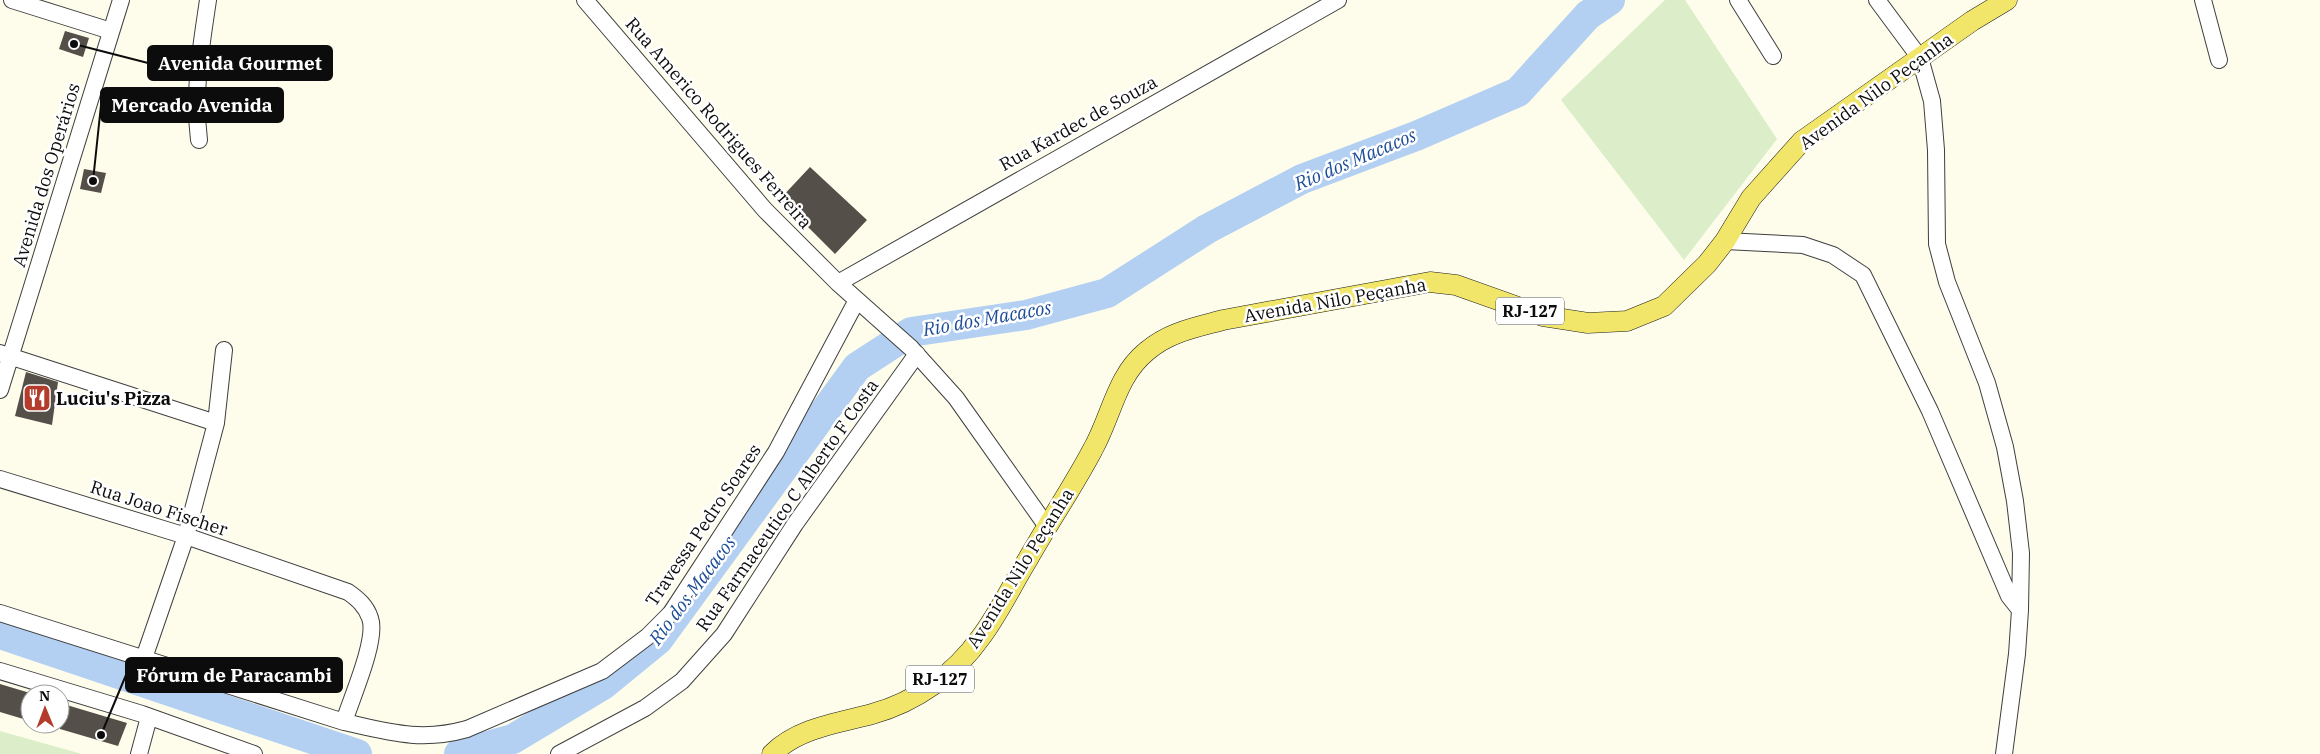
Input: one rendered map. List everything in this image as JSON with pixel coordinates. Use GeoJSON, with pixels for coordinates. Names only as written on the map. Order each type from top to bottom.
{"type":"FeatureCollection","features":[{"type":"Feature","properties":{"kind":"main road","name":"Avenida Nilo Peçanha"},"geometry":{"type":"LineString","coordinates":[[772,754],[814,728],[874,714],[908,701],[949,673],[981,637],[1048,528],[1095,447],[1122,378],[1145,352],[1161,340],[1223,320],[1430,282],[1456,284],[1543,316],[1588,323],[1627,321],[1664,306],[1707,264],[1725,241],[1751,198],[1802,142],[1920,58],[2007,0]]}},
{"type":"Feature","properties":{"kind":"street"},"geometry":{"type":"LineString","coordinates":[[12,0],[111,31]]}},
{"type":"Feature","properties":{"kind":"street","name":"Avenida dos Operários"},"geometry":{"type":"LineString","coordinates":[[0,390],[5,354],[121,0]]}},
{"type":"Feature","properties":{"kind":"street"},"geometry":{"type":"LineString","coordinates":[[199,140],[196,85],[208,0]]}},
{"type":"Feature","properties":{"kind":"street","name":"Rua Americo Rodrigues Ferreira"},"geometry":{"type":"LineString","coordinates":[[585,0],[765,210],[838,283],[914,351],[956,398],[1048,528]]}},
{"type":"Feature","properties":{"kind":"street","name":"Rua Kardec de Souza"},"geometry":{"type":"LineString","coordinates":[[838,283],[1338,0]]}},
{"type":"Feature","properties":{"kind":"street"},"geometry":{"type":"LineString","coordinates":[[1738,0],[1773,56]]}},
{"type":"Feature","properties":{"kind":"street"},"geometry":{"type":"LineString","coordinates":[[1877,0],[1920,58],[1932,101],[1936,150],[1937,244],[1947,282],[1986,382],[2004,447],[2015,501],[2021,553],[2020,610],[2017,654],[2004,754]]}},
{"type":"Feature","properties":{"kind":"street"},"geometry":{"type":"LineString","coordinates":[[2204,0],[2219,60]]}},
{"type":"Feature","properties":{"kind":"street"},"geometry":{"type":"LineString","coordinates":[[1725,241],[1803,245],[1833,255],[1863,275],[1930,411],[2009,596],[2020,610]]}},
{"type":"Feature","properties":{"kind":"street","name":"Travessa Pedro Soares"},"geometry":{"type":"LineString","coordinates":[[0,613],[344,722],[395,733],[426,737],[468,729],[602,670],[647,637],[670,613],[776,452],[857,300]]}},
{"type":"Feature","properties":{"kind":"street"},"geometry":{"type":"LineString","coordinates":[[144,658],[186,536],[216,423],[224,350]]}},
{"type":"Feature","properties":{"kind":"street","name":"Rua Farmaceutico C Alberto F Costa"},"geometry":{"type":"LineString","coordinates":[[559,754],[653,702],[682,681],[724,634],[795,524],[914,351]]}},
{"type":"Feature","properties":{"kind":"street"},"geometry":{"type":"LineString","coordinates":[[5,354],[216,423]]}},
{"type":"Feature","properties":{"kind":"street","name":"Rua Joao Fischer"},"geometry":{"type":"LineString","coordinates":[[0,479],[186,536],[348,592],[360,600],[371,619],[372,640],[344,722]]}},
{"type":"Feature","properties":{"kind":"street"},"geometry":{"type":"LineString","coordinates":[[0,671],[149,717],[254,754]]}},
{"type":"Feature","properties":{"kind":"street"},"geometry":{"type":"LineString","coordinates":[[139,754],[149,717]]}},
{"type":"Feature","properties":{"kind":"green space"},"geometry":{"type":"Polygon","coordinates":[[[1665,0],[1685,0],[1777,139],[1684,260],[1561,100],[1665,0]]]}},
{"type":"Feature","properties":{"kind":"green space"},"geometry":{"type":"Polygon","coordinates":[[[0,731],[82,754],[0,754],[0,731]]]}},
{"type":"Feature","properties":{"kind":"building"},"geometry":{"type":"Polygon","coordinates":[[[65,31],[89,38],[83,57],[59,49],[65,31]]]}},
{"type":"Feature","properties":{"kind":"building"},"geometry":{"type":"Polygon","coordinates":[[[810,167],[867,220],[835,254],[780,199],[810,167]]]}},
{"type":"Feature","properties":{"kind":"building"},"geometry":{"type":"Polygon","coordinates":[[[84,169],[106,173],[101,193],[80,189],[84,169]]]}},
{"type":"Feature","properties":{"kind":"building","name":"Luciu's Pizza"},"geometry":{"type":"Polygon","coordinates":[[[26,372],[58,382],[52,425],[15,416],[26,372]]]}},
{"type":"Feature","properties":{"kind":"building"},"geometry":{"type":"Polygon","coordinates":[[[0,684],[20,690],[20,718],[0,712],[0,684]]]}},
{"type":"Feature","properties":{"kind":"building"},"geometry":{"type":"Polygon","coordinates":[[[70,706],[127,723],[118,746],[70,732],[70,706]]]}},
{"type":"Feature","properties":{"kind":"waterway","name":"Rio dos Macacos"},"geometry":{"type":"LineString","coordinates":[[459,754],[513,739],[603,685],[658,640],[857,367],[911,332],[1026,315],[1107,293],[1207,229],[1302,179],[1416,136],[1518,92],[1588,15],[1610,0]]}},
{"type":"Feature","properties":{"kind":"waterway","name":"Rio dos Macacos"},"geometry":{"type":"LineString","coordinates":[[0,634],[357,754]]}},
{"type":"Feature","properties":{"kind":"place","name":"Avenida Gourmet"},"geometry":{"type":"Point","coordinates":[74,44]}},
{"type":"Feature","properties":{"kind":"place","name":"Mercado Avenida"},"geometry":{"type":"Point","coordinates":[93,181]}},
{"type":"Feature","properties":{"kind":"place","name":"Luciu's Pizza"},"geometry":{"type":"Point","coordinates":[37,398]}},
{"type":"Feature","properties":{"kind":"place","name":"Fórum de Paracambi"},"geometry":{"type":"Point","coordinates":[101,735]}}]}
